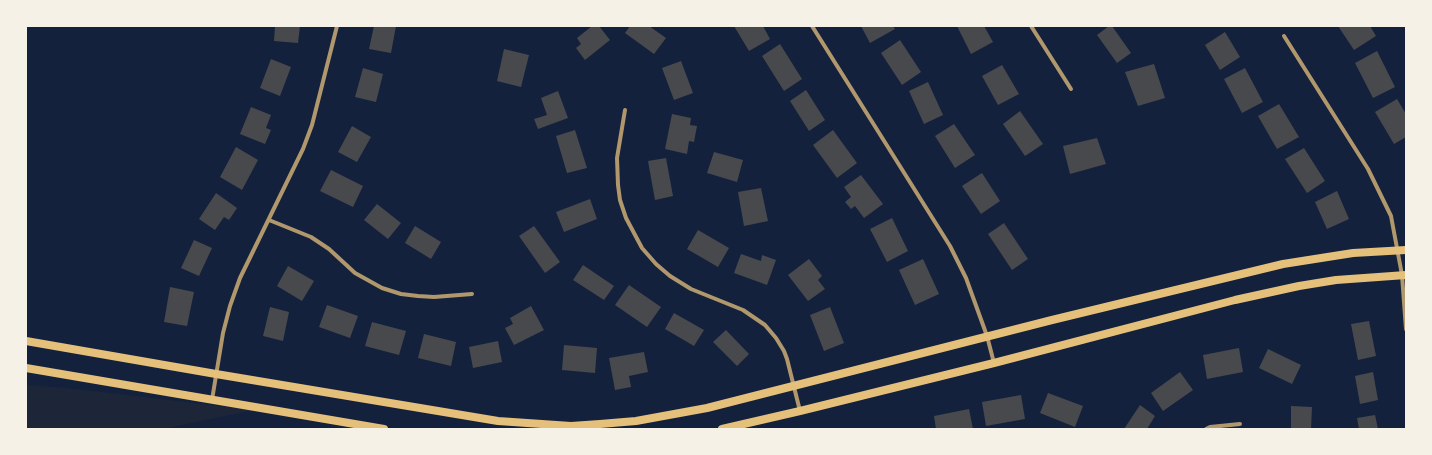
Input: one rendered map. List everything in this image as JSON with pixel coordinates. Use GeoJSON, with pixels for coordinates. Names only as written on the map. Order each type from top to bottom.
{"type":"FeatureCollection","features":[{"type":"Feature","properties":{"kind":"main road"},"geometry":{"type":"LineString","coordinates":[[26,341],[533,426],[572,426],[636,421],[707,408],[987,336],[1283,264],[1353,253],[1402,250]]}},
{"type":"Feature","properties":{"kind":"main road"},"geometry":{"type":"LineString","coordinates":[[722,429],[994,363],[1128,327],[1298,286],[1336,280],[1404,275]]}},
{"type":"Feature","properties":{"kind":"main road"},"geometry":{"type":"LineString","coordinates":[[26,368],[384,429]]}},
{"type":"Feature","properties":{"kind":"street"},"geometry":{"type":"LineString","coordinates":[[212,400],[223,333],[230,306],[240,278],[303,149],[312,126],[337,26]]}},
{"type":"Feature","properties":{"kind":"street"},"geometry":{"type":"LineString","coordinates":[[812,26],[950,246],[966,278],[987,336],[994,363]]}},
{"type":"Feature","properties":{"kind":"street"},"geometry":{"type":"LineString","coordinates":[[1031,26],[1071,88]]}},
{"type":"Feature","properties":{"kind":"street"},"geometry":{"type":"LineString","coordinates":[[1284,36],[1368,169],[1391,216],[1402,250],[1406,329]]}},
{"type":"Feature","properties":{"kind":"street"},"geometry":{"type":"LineString","coordinates":[[624,110],[617,158],[618,185],[620,200],[626,218],[642,248],[656,264],[670,276],[690,289],[743,310],[765,326],[776,338],[784,351],[800,411]]}},
{"type":"Feature","properties":{"kind":"street"},"geometry":{"type":"LineString","coordinates":[[269,220],[311,237],[329,249],[355,273],[382,288],[401,294],[418,296],[434,297],[472,294]]}},
{"type":"Feature","properties":{"kind":"street"},"geometry":{"type":"LineString","coordinates":[[1206,429],[1210,427],[1240,424]]}},
{"type":"Feature","properties":{"kind":"shaded area"},"geometry":{"type":"Polygon","coordinates":[[[26,385],[67,388],[254,410],[163,429],[26,429],[26,385]]]}},
{"type":"Feature","properties":{"kind":"building"},"geometry":{"type":"Polygon","coordinates":[[[275,26],[300,26],[298,43],[274,41],[275,26]]]}},
{"type":"Feature","properties":{"kind":"building"},"geometry":{"type":"Polygon","coordinates":[[[374,26],[396,26],[391,53],[369,49],[374,26]]]}},
{"type":"Feature","properties":{"kind":"building"},"geometry":{"type":"Polygon","coordinates":[[[592,26],[599,26],[610,40],[585,60],[576,48],[581,44],[577,38],[592,26]]]}},
{"type":"Feature","properties":{"kind":"building"},"geometry":{"type":"Polygon","coordinates":[[[630,26],[649,26],[666,38],[654,54],[625,33],[630,26]]]}},
{"type":"Feature","properties":{"kind":"building"},"geometry":{"type":"Polygon","coordinates":[[[734,26],[763,26],[770,39],[749,51],[734,26]]]}},
{"type":"Feature","properties":{"kind":"building"},"geometry":{"type":"Polygon","coordinates":[[[861,26],[893,26],[895,29],[870,43],[861,26]]]}},
{"type":"Feature","properties":{"kind":"building"},"geometry":{"type":"Polygon","coordinates":[[[957,26],[984,26],[993,42],[971,54],[957,26]]]}},
{"type":"Feature","properties":{"kind":"building"},"geometry":{"type":"Polygon","coordinates":[[[1109,26],[1112,26],[1131,53],[1117,63],[1097,35],[1109,26]]]}},
{"type":"Feature","properties":{"kind":"building"},"geometry":{"type":"Polygon","coordinates":[[[1338,26],[1370,26],[1376,36],[1354,50],[1338,26]]]}},
{"type":"Feature","properties":{"kind":"building"},"geometry":{"type":"Polygon","coordinates":[[[1225,32],[1240,57],[1220,70],[1205,45],[1225,32]]]}},
{"type":"Feature","properties":{"kind":"building"},"geometry":{"type":"Polygon","coordinates":[[[900,40],[921,72],[902,85],[881,53],[900,40]]]}},
{"type":"Feature","properties":{"kind":"building"},"geometry":{"type":"Polygon","coordinates":[[[780,44],[802,79],[784,91],[762,56],[780,44]]]}},
{"type":"Feature","properties":{"kind":"building"},"geometry":{"type":"Polygon","coordinates":[[[504,49],[529,55],[521,87],[497,81],[504,49]]]}},
{"type":"Feature","properties":{"kind":"building"},"geometry":{"type":"Polygon","coordinates":[[[1377,51],[1395,87],[1373,98],[1355,63],[1377,51]]]}},
{"type":"Feature","properties":{"kind":"building"},"geometry":{"type":"Polygon","coordinates":[[[271,59],[291,67],[280,96],[260,88],[271,59]]]}},
{"type":"Feature","properties":{"kind":"building"},"geometry":{"type":"Polygon","coordinates":[[[681,61],[693,93],[674,100],[662,68],[681,61]]]}},
{"type":"Feature","properties":{"kind":"building"},"geometry":{"type":"Polygon","coordinates":[[[1154,64],[1165,98],[1138,106],[1125,72],[1154,64]]]}},
{"type":"Feature","properties":{"kind":"building"},"geometry":{"type":"Polygon","coordinates":[[[1002,65],[1019,94],[998,105],[982,76],[1002,65]]]}},
{"type":"Feature","properties":{"kind":"building"},"geometry":{"type":"Polygon","coordinates":[[[363,68],[383,74],[376,102],[355,97],[363,68]]]}},
{"type":"Feature","properties":{"kind":"building"},"geometry":{"type":"Polygon","coordinates":[[[1245,68],[1263,102],[1242,113],[1224,79],[1245,68]]]}},
{"type":"Feature","properties":{"kind":"building"},"geometry":{"type":"Polygon","coordinates":[[[928,82],[943,115],[924,124],[909,91],[928,82]]]}},
{"type":"Feature","properties":{"kind":"building"},"geometry":{"type":"Polygon","coordinates":[[[806,90],[825,120],[809,131],[790,101],[806,90]]]}},
{"type":"Feature","properties":{"kind":"building"},"geometry":{"type":"Polygon","coordinates":[[[558,91],[568,118],[538,129],[534,119],[547,115],[541,98],[558,91]]]}},
{"type":"Feature","properties":{"kind":"building"},"geometry":{"type":"Polygon","coordinates":[[[1397,99],[1406,114],[1406,137],[1394,144],[1375,112],[1397,99]]]}},
{"type":"Feature","properties":{"kind":"building"},"geometry":{"type":"Polygon","coordinates":[[[1279,104],[1299,137],[1277,149],[1258,116],[1279,104]]]}},
{"type":"Feature","properties":{"kind":"building"},"geometry":{"type":"Polygon","coordinates":[[[251,107],[271,115],[266,128],[271,130],[265,144],[240,134],[251,107]]]}},
{"type":"Feature","properties":{"kind":"building"},"geometry":{"type":"Polygon","coordinates":[[[1020,111],[1043,144],[1025,156],[1003,124],[1020,111]]]}},
{"type":"Feature","properties":{"kind":"building"},"geometry":{"type":"Polygon","coordinates":[[[672,114],[691,118],[690,125],[697,126],[694,142],[689,141],[687,154],[665,149],[672,114]]]}},
{"type":"Feature","properties":{"kind":"building"},"geometry":{"type":"Polygon","coordinates":[[[954,124],[975,155],[955,168],[935,136],[954,124]]]}},
{"type":"Feature","properties":{"kind":"building"},"geometry":{"type":"Polygon","coordinates":[[[352,126],[371,137],[357,162],[338,152],[352,126]]]}},
{"type":"Feature","properties":{"kind":"building"},"geometry":{"type":"Polygon","coordinates":[[[575,130],[587,168],[567,173],[556,136],[575,130]]]}},
{"type":"Feature","properties":{"kind":"building"},"geometry":{"type":"Polygon","coordinates":[[[833,130],[857,163],[837,178],[813,145],[833,130]]]}},
{"type":"Feature","properties":{"kind":"building"},"geometry":{"type":"Polygon","coordinates":[[[1097,138],[1106,164],[1070,174],[1063,146],[1097,138]]]}},
{"type":"Feature","properties":{"kind":"building"},"geometry":{"type":"Polygon","coordinates":[[[236,147],[258,160],[242,190],[220,177],[236,147]]]}},
{"type":"Feature","properties":{"kind":"building"},"geometry":{"type":"Polygon","coordinates":[[[1304,148],[1325,181],[1307,193],[1285,159],[1304,148]]]}},
{"type":"Feature","properties":{"kind":"building"},"geometry":{"type":"Polygon","coordinates":[[[714,152],[743,160],[737,182],[707,173],[714,152]]]}},
{"type":"Feature","properties":{"kind":"building"},"geometry":{"type":"Polygon","coordinates":[[[666,158],[673,196],[655,200],[648,161],[666,158]]]}},
{"type":"Feature","properties":{"kind":"building"},"geometry":{"type":"Polygon","coordinates":[[[331,170],[363,186],[353,207],[320,191],[331,170]]]}},
{"type":"Feature","properties":{"kind":"building"},"geometry":{"type":"Polygon","coordinates":[[[982,173],[1000,201],[981,214],[962,186],[982,173]]]}},
{"type":"Feature","properties":{"kind":"building"},"geometry":{"type":"Polygon","coordinates":[[[861,175],[883,204],[864,218],[855,206],[851,209],[845,202],[851,197],[844,187],[861,175]]]}},
{"type":"Feature","properties":{"kind":"building"},"geometry":{"type":"Polygon","coordinates":[[[761,188],[768,221],[744,226],[738,192],[761,188]]]}},
{"type":"Feature","properties":{"kind":"building"},"geometry":{"type":"Polygon","coordinates":[[[1337,191],[1349,219],[1327,229],[1315,202],[1337,191]]]}},
{"type":"Feature","properties":{"kind":"building"},"geometry":{"type":"Polygon","coordinates":[[[216,193],[237,208],[229,220],[224,217],[215,230],[199,219],[216,193]]]}},
{"type":"Feature","properties":{"kind":"building"},"geometry":{"type":"Polygon","coordinates":[[[590,199],[597,219],[564,232],[556,212],[590,199]]]}},
{"type":"Feature","properties":{"kind":"building"},"geometry":{"type":"Polygon","coordinates":[[[377,204],[401,223],[388,239],[364,220],[377,204]]]}},
{"type":"Feature","properties":{"kind":"building"},"geometry":{"type":"Polygon","coordinates":[[[892,218],[908,251],[887,262],[870,229],[892,218]]]}},
{"type":"Feature","properties":{"kind":"building"},"geometry":{"type":"Polygon","coordinates":[[[1004,223],[1028,259],[1012,270],[988,234],[1004,223]]]}},
{"type":"Feature","properties":{"kind":"building"},"geometry":{"type":"Polygon","coordinates":[[[415,226],[441,242],[431,259],[405,243],[415,226]]]}},
{"type":"Feature","properties":{"kind":"building"},"geometry":{"type":"Polygon","coordinates":[[[534,226],[560,262],[545,273],[519,236],[534,226]]]}},
{"type":"Feature","properties":{"kind":"building"},"geometry":{"type":"Polygon","coordinates":[[[698,230],[729,248],[718,267],[687,249],[698,230]]]}},
{"type":"Feature","properties":{"kind":"building"},"geometry":{"type":"Polygon","coordinates":[[[194,240],[212,248],[199,276],[181,268],[194,240]]]}},
{"type":"Feature","properties":{"kind":"building"},"geometry":{"type":"Polygon","coordinates":[[[741,254],[761,261],[762,255],[776,260],[767,285],[734,273],[741,254]]]}},
{"type":"Feature","properties":{"kind":"building"},"geometry":{"type":"Polygon","coordinates":[[[809,259],[822,276],[818,280],[825,289],[808,301],[788,275],[809,259]]]}},
{"type":"Feature","properties":{"kind":"building"},"geometry":{"type":"Polygon","coordinates":[[[923,259],[939,294],[915,305],[899,270],[923,259]]]}},
{"type":"Feature","properties":{"kind":"building"},"geometry":{"type":"Polygon","coordinates":[[[583,265],[614,286],[604,300],[573,280],[583,265]]]}},
{"type":"Feature","properties":{"kind":"building"},"geometry":{"type":"Polygon","coordinates":[[[288,266],[314,281],[302,301],[277,286],[288,266]]]}},
{"type":"Feature","properties":{"kind":"building"},"geometry":{"type":"Polygon","coordinates":[[[629,285],[661,307],[647,327],[615,305],[629,285]]]}},
{"type":"Feature","properties":{"kind":"building"},"geometry":{"type":"Polygon","coordinates":[[[170,287],[194,292],[187,326],[164,322],[170,287]]]}},
{"type":"Feature","properties":{"kind":"building"},"geometry":{"type":"Polygon","coordinates":[[[327,305],[358,316],[350,338],[319,327],[327,305]]]}},
{"type":"Feature","properties":{"kind":"building"},"geometry":{"type":"Polygon","coordinates":[[[531,306],[544,330],[514,345],[505,328],[513,324],[510,318],[531,306]]]}},
{"type":"Feature","properties":{"kind":"building"},"geometry":{"type":"Polygon","coordinates":[[[270,307],[289,312],[283,341],[263,336],[270,307]]]}},
{"type":"Feature","properties":{"kind":"building"},"geometry":{"type":"Polygon","coordinates":[[[830,307],[844,343],[824,351],[810,315],[830,307]]]}},
{"type":"Feature","properties":{"kind":"building"},"geometry":{"type":"Polygon","coordinates":[[[674,313],[704,330],[694,346],[665,329],[674,313]]]}},
{"type":"Feature","properties":{"kind":"building"},"geometry":{"type":"Polygon","coordinates":[[[1369,321],[1376,356],[1358,360],[1351,324],[1369,321]]]}},
{"type":"Feature","properties":{"kind":"building"},"geometry":{"type":"Polygon","coordinates":[[[372,322],[406,331],[399,355],[365,346],[372,322]]]}},
{"type":"Feature","properties":{"kind":"building"},"geometry":{"type":"Polygon","coordinates":[[[726,330],[749,354],[737,366],[713,342],[726,330]]]}},
{"type":"Feature","properties":{"kind":"building"},"geometry":{"type":"Polygon","coordinates":[[[424,334],[456,342],[451,366],[418,358],[424,334]]]}},
{"type":"Feature","properties":{"kind":"building"},"geometry":{"type":"Polygon","coordinates":[[[498,341],[502,362],[473,368],[469,347],[498,341]]]}},
{"type":"Feature","properties":{"kind":"building"},"geometry":{"type":"Polygon","coordinates":[[[564,345],[597,348],[595,373],[562,370],[564,345]]]}},
{"type":"Feature","properties":{"kind":"building"},"geometry":{"type":"Polygon","coordinates":[[[1239,348],[1243,372],[1207,379],[1203,355],[1239,348]]]}},
{"type":"Feature","properties":{"kind":"building"},"geometry":{"type":"Polygon","coordinates":[[[1268,349],[1301,365],[1292,384],[1259,368],[1268,349]]]}},
{"type":"Feature","properties":{"kind":"building"},"geometry":{"type":"Polygon","coordinates":[[[644,352],[648,372],[629,376],[631,387],[615,390],[609,358],[644,352]]]}},
{"type":"Feature","properties":{"kind":"building"},"geometry":{"type":"Polygon","coordinates":[[[1180,372],[1193,390],[1163,411],[1151,393],[1180,372]]]}},
{"type":"Feature","properties":{"kind":"building"},"geometry":{"type":"Polygon","coordinates":[[[1373,372],[1378,400],[1360,404],[1355,376],[1373,372]]]}},
{"type":"Feature","properties":{"kind":"building"},"geometry":{"type":"Polygon","coordinates":[[[1048,393],[1083,406],[1075,427],[1040,413],[1048,393]]]}},
{"type":"Feature","properties":{"kind":"building"},"geometry":{"type":"Polygon","coordinates":[[[1021,395],[1025,419],[986,426],[982,402],[1021,395]]]}},
{"type":"Feature","properties":{"kind":"building"},"geometry":{"type":"Polygon","coordinates":[[[1140,405],[1155,416],[1147,429],[1124,429],[1140,405]]]}},
{"type":"Feature","properties":{"kind":"building"},"geometry":{"type":"Polygon","coordinates":[[[1291,406],[1312,407],[1311,429],[1291,429],[1291,406]]]}},
{"type":"Feature","properties":{"kind":"building"},"geometry":{"type":"Polygon","coordinates":[[[969,409],[973,429],[936,429],[934,416],[969,409]]]}},
{"type":"Feature","properties":{"kind":"building"},"geometry":{"type":"Polygon","coordinates":[[[1375,415],[1378,429],[1359,429],[1357,418],[1375,415]]]}}]}
